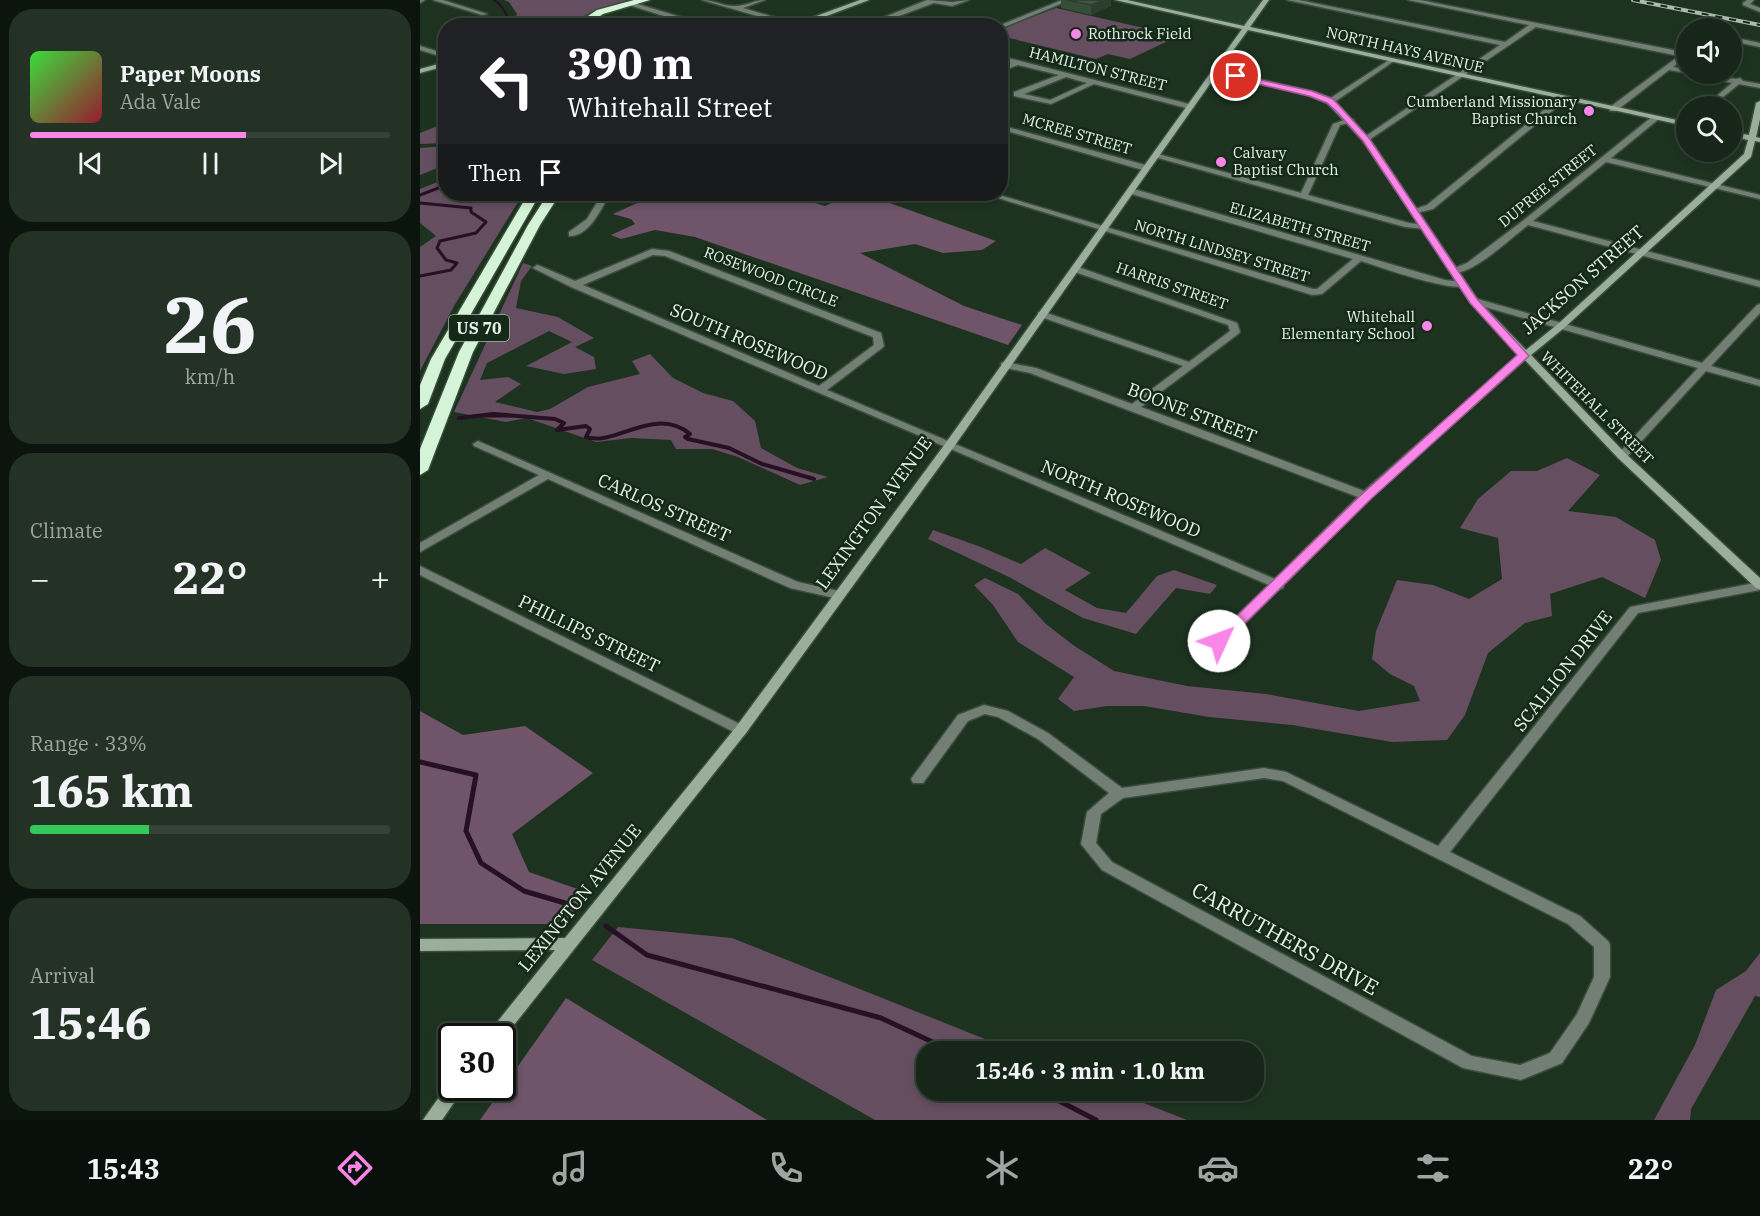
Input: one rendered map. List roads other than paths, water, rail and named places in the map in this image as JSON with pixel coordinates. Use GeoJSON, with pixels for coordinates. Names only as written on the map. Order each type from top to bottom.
{"type":"FeatureCollection","features":[{"type":"Feature","properties":{"kind":"highway"},"geometry":{"type":"LineString","coordinates":[[590,18],[600,12],[645,0]]}},
{"type":"Feature","properties":{"kind":"highway"},"geometry":{"type":"LineString","coordinates":[[606,18],[631,4]]}},
{"type":"Feature","properties":{"kind":"highway","name":"US 70"},"geometry":{"type":"LineString","coordinates":[[420,404],[438,359],[530,201]]}},
{"type":"Feature","properties":{"kind":"highway","name":"US 70"},"geometry":{"type":"LineString","coordinates":[[420,470],[466,352],[534,225],[549,201]]}},
{"type":"Feature","properties":{"kind":"street"},"geometry":{"type":"LineString","coordinates":[[436,0],[484,14]]}},
{"type":"Feature","properties":{"kind":"street"},"geometry":{"type":"LineString","coordinates":[[705,0],[772,18]]}},
{"type":"Feature","properties":{"kind":"street"},"geometry":{"type":"LineString","coordinates":[[737,8],[762,0]]}},
{"type":"Feature","properties":{"kind":"street"},"geometry":{"type":"LineString","coordinates":[[816,18],[866,0]]}},
{"type":"Feature","properties":{"kind":"street"},"geometry":{"type":"LineString","coordinates":[[887,18],[931,0],[951,4],[966,0]]}},
{"type":"Feature","properties":{"kind":"street"},"geometry":{"type":"LineString","coordinates":[[1008,24],[1067,0]]}},
{"type":"Feature","properties":{"kind":"street","name":"NORTH HAYS AVENUE"},"geometry":{"type":"LineString","coordinates":[[1118,0],[1676,122]]}},
{"type":"Feature","properties":{"kind":"street","name":"LEXINGTON AVENUE"},"geometry":{"type":"LineString","coordinates":[[506,1023],[741,730],[949,446],[1101,229],[1217,72],[1266,0]]}},
{"type":"Feature","properties":{"kind":"street"},"geometry":{"type":"LineString","coordinates":[[1290,0],[1505,44]]}},
{"type":"Feature","properties":{"kind":"street"},"geometry":{"type":"LineString","coordinates":[[1411,0],[1676,52]]}},
{"type":"Feature","properties":{"kind":"street"},"geometry":{"type":"LineString","coordinates":[[1748,2],[1760,10]]}},
{"type":"Feature","properties":{"kind":"street"},"geometry":{"type":"LineString","coordinates":[[631,4],[678,18]]}},
{"type":"Feature","properties":{"kind":"street"},"geometry":{"type":"LineString","coordinates":[[1366,140],[1534,26]]}},
{"type":"Feature","properties":{"kind":"street"},"geometry":{"type":"LineString","coordinates":[[1742,41],[1760,45]]}},
{"type":"Feature","properties":{"kind":"street"},"geometry":{"type":"LineString","coordinates":[[420,48],[438,54]]}},
{"type":"Feature","properties":{"kind":"street","name":"HAMILTON STREET"},"geometry":{"type":"LineString","coordinates":[[1008,60],[1190,106]]}},
{"type":"Feature","properties":{"kind":"street"},"geometry":{"type":"LineString","coordinates":[[1330,101],[1391,61]]}},
{"type":"Feature","properties":{"kind":"street"},"geometry":{"type":"LineString","coordinates":[[1613,109],[1676,62]]}},
{"type":"Feature","properties":{"kind":"street"},"geometry":{"type":"LineString","coordinates":[[1008,67],[1019,63]]}},
{"type":"Feature","properties":{"kind":"street"},"geometry":{"type":"LineString","coordinates":[[420,72],[438,66]]}},
{"type":"Feature","properties":{"kind":"street"},"geometry":{"type":"LineString","coordinates":[[1668,68],[1676,70]]}},
{"type":"Feature","properties":{"kind":"street","name":"WHITEHALL STREET"},"geometry":{"type":"LineString","coordinates":[[1217,72],[1312,94],[1330,101],[1350,120],[1366,140],[1473,301],[1622,456],[1760,585]]}},
{"type":"Feature","properties":{"kind":"street"},"geometry":{"type":"LineString","coordinates":[[1066,75],[1017,94],[1051,102],[1094,82]]}},
{"type":"Feature","properties":{"kind":"street"},"geometry":{"type":"LineString","coordinates":[[1742,83],[1760,86]]}},
{"type":"Feature","properties":{"kind":"street"},"geometry":{"type":"LineString","coordinates":[[1720,96],[1735,84]]}},
{"type":"Feature","properties":{"kind":"street"},"geometry":{"type":"LineString","coordinates":[[1415,212],[1430,207],[1564,98]]}},
{"type":"Feature","properties":{"kind":"street","name":"JACKSON STREET"},"geometry":{"type":"LineString","coordinates":[[1219,641],[1279,585],[1366,496],[1561,326],[1748,155],[1756,140],[1760,103]]}},
{"type":"Feature","properties":{"kind":"street","name":"DUPREE STREET"},"geometry":{"type":"LineString","coordinates":[[1455,272],[1470,265],[1527,222],[1656,118]]}},
{"type":"Feature","properties":{"kind":"street"},"geometry":{"type":"LineString","coordinates":[[1304,196],[1337,124],[1350,120]]}},
{"type":"Feature","properties":{"kind":"street","name":"MCREE STREET"},"geometry":{"type":"LineString","coordinates":[[1008,129],[1146,168]]}},
{"type":"Feature","properties":{"kind":"street"},"geometry":{"type":"LineString","coordinates":[[1155,156],[1408,225],[1423,227]]}},
{"type":"Feature","properties":{"kind":"street"},"geometry":{"type":"LineString","coordinates":[[1603,159],[1760,197]]}},
{"type":"Feature","properties":{"kind":"street","name":"ELIZABETH STREET"},"geometry":{"type":"LineString","coordinates":[[1131,191],[1444,283],[1463,285]]}},
{"type":"Feature","properties":{"kind":"street"},"geometry":{"type":"LineString","coordinates":[[1008,200],[1101,229]]}},
{"type":"Feature","properties":{"kind":"street"},"geometry":{"type":"LineString","coordinates":[[572,234],[590,221],[602,201]]}},
{"type":"Feature","properties":{"kind":"street"},"geometry":{"type":"LineString","coordinates":[[1527,222],[1760,284]]}},
{"type":"Feature","properties":{"kind":"street","name":"NORTH LINDSEY STREET"},"geometry":{"type":"LineString","coordinates":[[1101,229],[1312,292],[1319,292],[1360,258]]}},
{"type":"Feature","properties":{"kind":"street","name":"ROSEWOOD CIRCLE"},"geometry":{"type":"LineString","coordinates":[[574,285],[652,252],[666,253],[878,335],[879,346],[820,390]]}},
{"type":"Feature","properties":{"kind":"street","name":"SOUTH ROSEWOOD"},"geometry":{"type":"LineString","coordinates":[[537,268],[949,446]]}},
{"type":"Feature","properties":{"kind":"street","name":"HARRIS STREET"},"geometry":{"type":"LineString","coordinates":[[1075,269],[1232,323],[1235,332],[1133,408]]}},
{"type":"Feature","properties":{"kind":"street"},"geometry":{"type":"LineString","coordinates":[[1473,301],[1760,383]]}},
{"type":"Feature","properties":{"kind":"street"},"geometry":{"type":"LineString","coordinates":[[1622,456],[1760,307]]}},
{"type":"Feature","properties":{"kind":"street"},"geometry":{"type":"LineString","coordinates":[[1041,314],[1189,365]]}},
{"type":"Feature","properties":{"kind":"street","name":"BOONE STREET"},"geometry":{"type":"LineString","coordinates":[[1005,365],[1032,370],[1366,496]]}},
{"type":"Feature","properties":{"kind":"street","name":"CARLOS STREET"},"geometry":{"type":"LineString","coordinates":[[478,444],[794,585],[839,595]]}},
{"type":"Feature","properties":{"kind":"street","name":"NORTH ROSEWOOD"},"geometry":{"type":"LineString","coordinates":[[949,446],[1279,585]]}},
{"type":"Feature","properties":{"kind":"street"},"geometry":{"type":"LineString","coordinates":[[420,548],[547,476]]}},
{"type":"Feature","properties":{"kind":"street","name":"PHILLIPS STREET"},"geometry":{"type":"LineString","coordinates":[[420,570],[741,730]]}},
{"type":"Feature","properties":{"kind":"street","name":"SCALLION DRIVE"},"geometry":{"type":"LineString","coordinates":[[1440,854],[1634,610],[1760,585]]}},
{"type":"Feature","properties":{"kind":"street"},"geometry":{"type":"LineString","coordinates":[[918,778],[963,718],[984,709],[1003,714],[1043,736],[1119,794]]}},
{"type":"Feature","properties":{"kind":"street","name":"CARRUTHERS DRIVE"},"geometry":{"type":"LineString","coordinates":[[1264,773],[1286,777],[1440,854],[1574,920],[1602,945],[1602,977],[1583,1018],[1556,1058],[1521,1073],[1469,1063],[1107,866],[1088,844],[1094,812],[1119,794],[1264,773]]}},
{"type":"Feature","properties":{"kind":"street"},"geometry":{"type":"LineString","coordinates":[[420,945],[570,944]]}},
{"type":"Feature","properties":{"kind":"street"},"geometry":{"type":"LineString","coordinates":[[432,1120],[446,1101]]}},
{"type":"Feature","properties":{"kind":"waterway"},"geometry":{"type":"LineString","coordinates":[[494,0],[508,18]]}},
{"type":"Feature","properties":{"kind":"waterway"},"geometry":{"type":"LineString","coordinates":[[420,195],[438,188]]}},
{"type":"Feature","properties":{"kind":"waterway"},"geometry":{"type":"LineString","coordinates":[[420,203],[471,208],[471,212],[486,222],[476,233],[440,241],[437,248],[446,260],[457,263],[451,270],[420,276]]}},
{"type":"Feature","properties":{"kind":"waterway"},"geometry":{"type":"LineString","coordinates":[[459,418],[493,414]]}},
{"type":"Feature","properties":{"kind":"waterway"},"geometry":{"type":"LineString","coordinates":[[494,414],[555,419],[564,423],[557,430],[586,426],[590,429],[586,437],[597,439],[649,425],[677,426],[690,434],[685,437],[688,439],[729,448],[762,464],[814,479]]}},
{"type":"Feature","properties":{"kind":"waterway"},"geometry":{"type":"LineString","coordinates":[[480,416],[512,416]]}},
{"type":"Feature","properties":{"kind":"waterway"},"geometry":{"type":"LineString","coordinates":[[420,762],[476,775],[466,831],[481,863],[524,891],[575,906]]}},
{"type":"Feature","properties":{"kind":"waterway"},"geometry":{"type":"LineString","coordinates":[[606,926],[647,955],[881,1018],[930,1041]]}},
{"type":"Feature","properties":{"kind":"waterway"},"geometry":{"type":"LineString","coordinates":[[1059,1101],[1096,1120]]}},
{"type":"Feature","properties":{"kind":"railway"},"geometry":{"type":"LineString","coordinates":[[1633,0],[1760,25]]}},
{"type":"Feature","properties":{"kind":"place","name":"Rothrock Field"},"geometry":{"type":"Point","coordinates":[1076,34]}},
{"type":"Feature","properties":{"kind":"place","name":"Cumberland Missionary Baptist Church"},"geometry":{"type":"Point","coordinates":[1589,111]}},
{"type":"Feature","properties":{"kind":"place","name":"Calvary Baptist Church"},"geometry":{"type":"Point","coordinates":[1221,162]}},
{"type":"Feature","properties":{"kind":"place","name":"Whitehall Elementary School"},"geometry":{"type":"Point","coordinates":[1427,326]}}]}
